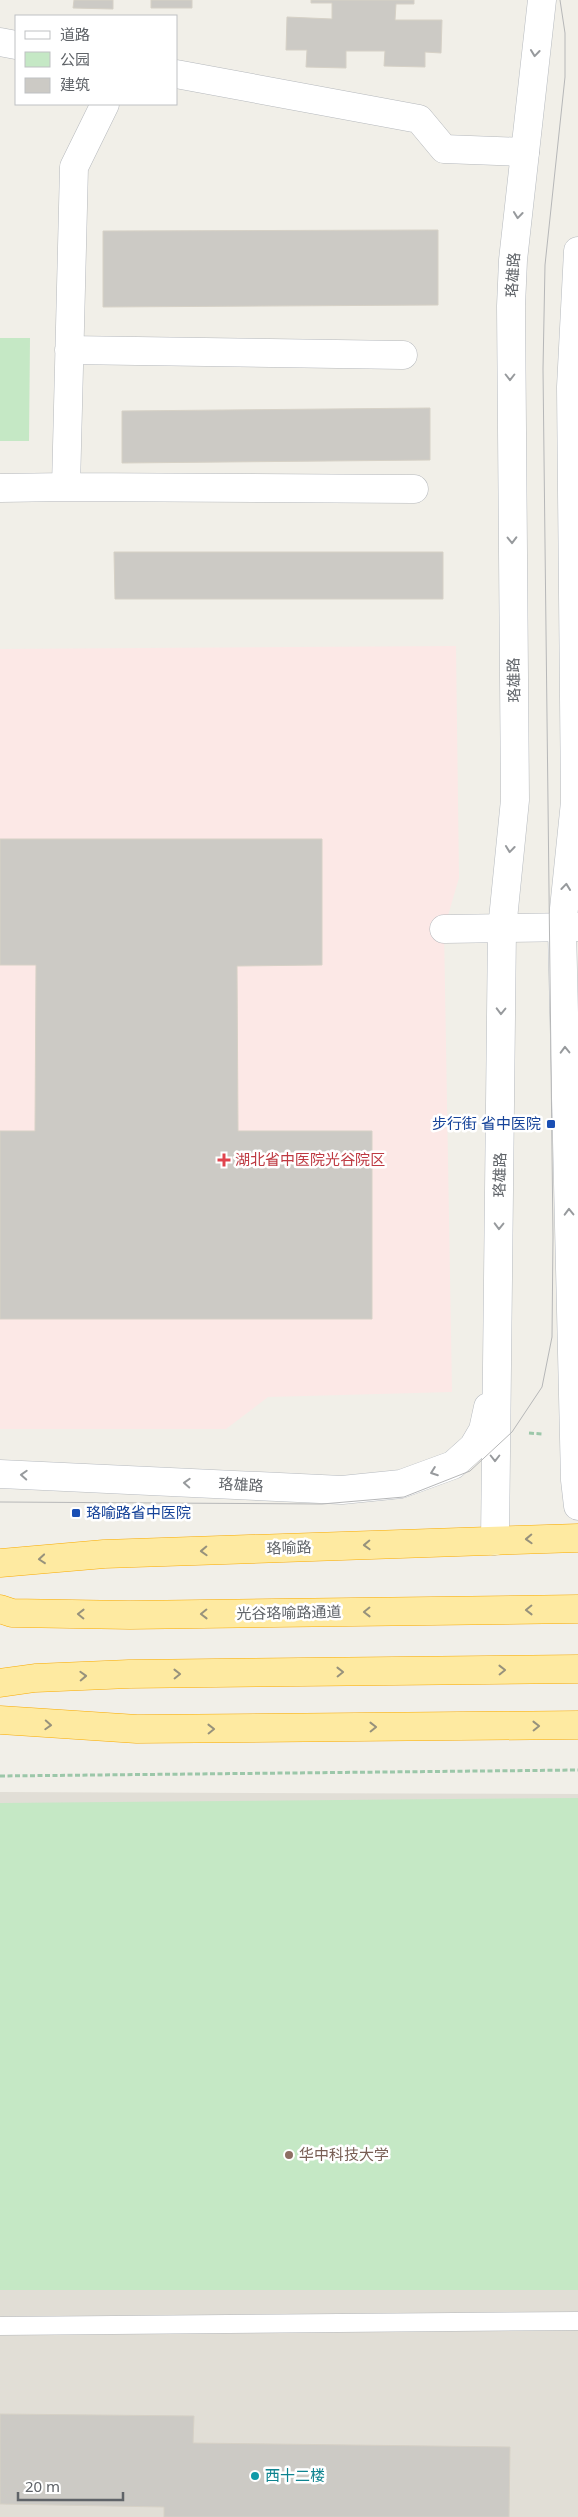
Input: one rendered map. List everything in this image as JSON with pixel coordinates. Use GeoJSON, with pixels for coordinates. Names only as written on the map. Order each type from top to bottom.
{"type":"FeatureCollection","features":[{"type":"Feature","properties":{"kind":"highway","name":"珞喻路"},"geometry":{"type":"LineString","coordinates":[[0,1562],[104,1554],[578,1538]]}},
{"type":"Feature","properties":{"kind":"highway","name":"光谷珞喻路通道"},"geometry":{"type":"LineString","coordinates":[[0,1609],[12,1613],[130,1615],[578,1609]]}},
{"type":"Feature","properties":{"kind":"highway"},"geometry":{"type":"LineString","coordinates":[[0,1683],[35,1678],[129,1674],[578,1669]]}},
{"type":"Feature","properties":{"kind":"highway"},"geometry":{"type":"LineString","coordinates":[[0,1720],[137,1730],[578,1725]]}},
{"type":"Feature","properties":{"kind":"main road","name":"珞雄路"},"geometry":{"type":"LineString","coordinates":[[496,1541],[502,929],[516,800],[511,306],[513,260],[542,0]]}},
{"type":"Feature","properties":{"kind":"main road"},"geometry":{"type":"LineString","coordinates":[[0,42],[15,45]]}},
{"type":"Feature","properties":{"kind":"main road"},"geometry":{"type":"LineString","coordinates":[[178,74],[419,119],[444,149],[525,152]]}},
{"type":"Feature","properties":{"kind":"main road"},"geometry":{"type":"LineString","coordinates":[[66,487],[74,167],[104,105]]}},
{"type":"Feature","properties":{"kind":"main road"},"geometry":{"type":"LineString","coordinates":[[578,250],[571,387],[575,802],[570,928],[575,1480],[578,1506]]}},
{"type":"Feature","properties":{"kind":"main road"},"geometry":{"type":"LineString","coordinates":[[70,350],[403,355]]}},
{"type":"Feature","properties":{"kind":"main road"},"geometry":{"type":"LineString","coordinates":[[0,488],[414,489]]}},
{"type":"Feature","properties":{"kind":"main road"},"geometry":{"type":"LineString","coordinates":[[444,928],[570,928]]}},
{"type":"Feature","properties":{"kind":"main road","name":"珞雄路"},"geometry":{"type":"LineString","coordinates":[[0,1474],[342,1490],[400,1484],[453,1465],[473,1447],[483,1430],[498,1362]]}},
{"type":"Feature","properties":{"kind":"lane"},"geometry":{"type":"LineString","coordinates":[[0,2326],[578,2321]]}},
{"type":"Feature","properties":{"kind":"path"},"geometry":{"type":"LineString","coordinates":[[0,1776],[578,1770]]}},
{"type":"Feature","properties":{"kind":"shaded area","name":"湖北省中医院光谷院区"},"geometry":{"type":"Polygon","coordinates":[[[456,646],[459,878],[444,929],[452,1392],[268,1397],[226,1429],[0,1429],[0,649],[456,646]]]}},
{"type":"Feature","properties":{"kind":"shaded area","name":"华中科技大学"},"geometry":{"type":"Polygon","coordinates":[[[0,1792],[578,1794],[578,2517],[0,2517],[0,1792]]]}},
{"type":"Feature","properties":{"kind":"green space"},"geometry":{"type":"Polygon","coordinates":[[[0,338],[30,338],[29,441],[0,441],[0,338]]]}},
{"type":"Feature","properties":{"kind":"green space","name":"华中科技大学"},"geometry":{"type":"Polygon","coordinates":[[[578,1798],[578,2290],[0,2290],[0,1803],[578,1798]]]}},
{"type":"Feature","properties":{"kind":"building"},"geometry":{"type":"Polygon","coordinates":[[[74,0],[113,0],[113,9],[73,8],[74,0]]]}},
{"type":"Feature","properties":{"kind":"building"},"geometry":{"type":"Polygon","coordinates":[[[151,0],[192,0],[192,8],[151,8],[151,0]]]}},
{"type":"Feature","properties":{"kind":"building"},"geometry":{"type":"Polygon","coordinates":[[[311,0],[414,0],[414,4],[396,4],[395,20],[442,20],[441,53],[425,52],[425,67],[384,66],[385,51],[346,51],[346,68],[306,67],[307,50],[286,50],[287,17],[332,19],[332,3],[311,3],[311,0]]]}},
{"type":"Feature","properties":{"kind":"building"},"geometry":{"type":"Polygon","coordinates":[[[438,230],[438,305],[103,307],[103,231],[438,230]]]}},
{"type":"Feature","properties":{"kind":"building"},"geometry":{"type":"Polygon","coordinates":[[[430,408],[430,460],[122,463],[122,411],[430,408]]]}},
{"type":"Feature","properties":{"kind":"building"},"geometry":{"type":"Polygon","coordinates":[[[114,552],[443,552],[443,599],[115,599],[114,552]]]}},
{"type":"Feature","properties":{"kind":"building"},"geometry":{"type":"Polygon","coordinates":[[[0,839],[322,839],[322,965],[237,966],[238,1131],[372,1131],[372,1319],[0,1319],[0,1131],[35,1131],[36,965],[0,965],[0,839]]]}},
{"type":"Feature","properties":{"kind":"building","name":"西十二楼"},"geometry":{"type":"Polygon","coordinates":[[[0,2414],[194,2416],[193,2443],[510,2447],[509,2517],[164,2517],[164,2507],[0,2504],[0,2414]]]}},
{"type":"Feature","properties":{"kind":"tram line"},"geometry":{"type":"LineString","coordinates":[[0,1502],[322,1504],[404,1497],[470,1471],[512,1432],[542,1387],[552,1337],[553,1237],[543,369],[545,265],[565,77],[565,33],[560,0]]}},
{"type":"Feature","properties":{"kind":"place","name":"步行街 省中医院"},"geometry":{"type":"Point","coordinates":[551,1124]}},
{"type":"Feature","properties":{"kind":"place","name":"湖北省中医院光谷院区"},"geometry":{"type":"Point","coordinates":[224,1160]}},
{"type":"Feature","properties":{"kind":"place","name":"珞喻路省中医院"},"geometry":{"type":"Point","coordinates":[76,1513]}},
{"type":"Feature","properties":{"kind":"place","name":"华中科技大学"},"geometry":{"type":"Point","coordinates":[289,2155]}},
{"type":"Feature","properties":{"kind":"place","name":"西十二楼"},"geometry":{"type":"Point","coordinates":[255,2476]}}]}
